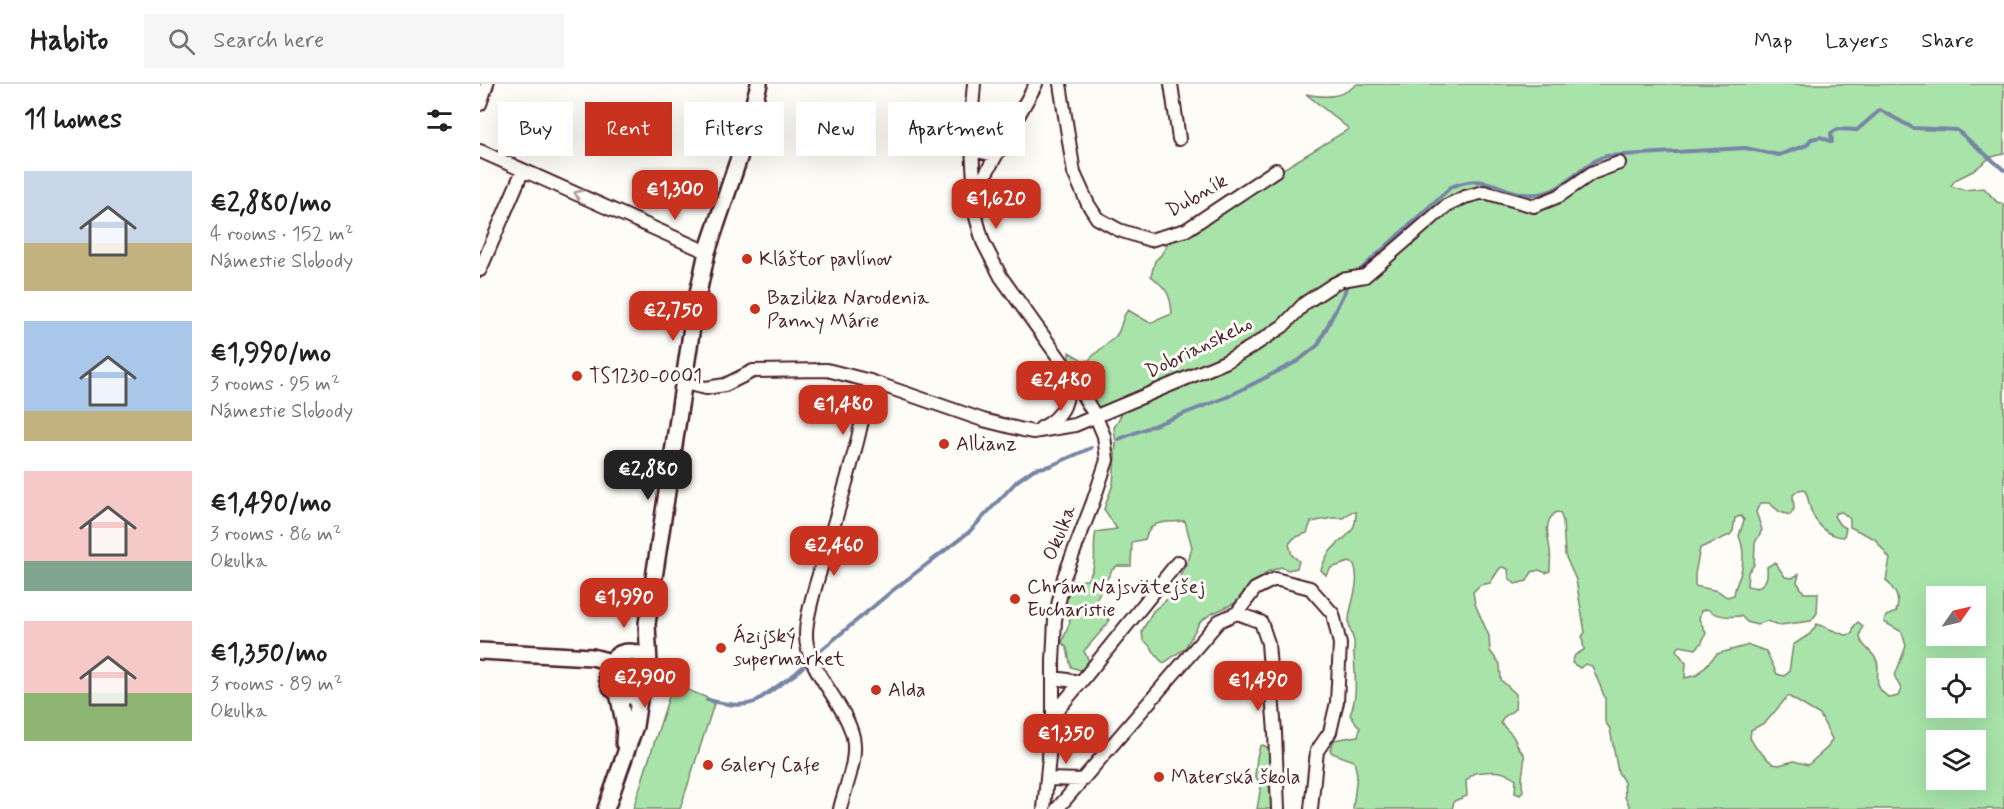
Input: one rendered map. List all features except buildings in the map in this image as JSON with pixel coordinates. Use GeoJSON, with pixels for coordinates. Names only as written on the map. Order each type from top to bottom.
{"type":"FeatureCollection","features":[{"type":"Feature","properties":{"kind":"street"},"geometry":{"type":"LineString","coordinates":[[480,104],[487,84]]}},
{"type":"Feature","properties":{"kind":"street"},"geometry":{"type":"LineString","coordinates":[[572,657],[597,669],[614,688],[629,696],[640,693],[649,684],[651,671],[647,624],[695,307],[707,252],[739,158],[759,84]]}},
{"type":"Feature","properties":{"kind":"street"},"geometry":{"type":"LineString","coordinates":[[972,102],[974,84]]}},
{"type":"Feature","properties":{"kind":"street"},"geometry":{"type":"LineString","coordinates":[[1025,103],[1036,84]]}},
{"type":"Feature","properties":{"kind":"street","name":"Dubník"},"geometry":{"type":"LineString","coordinates":[[1060,84],[1074,173],[1097,218],[1119,230],[1150,240],[1186,230],[1276,170]]}},
{"type":"Feature","properties":{"kind":"street"},"geometry":{"type":"LineString","coordinates":[[1171,84],[1179,139]]}},
{"type":"Feature","properties":{"kind":"street"},"geometry":{"type":"LineString","coordinates":[[480,151],[707,252]]}},
{"type":"Feature","properties":{"kind":"street"},"geometry":{"type":"LineString","coordinates":[[972,156],[975,210],[983,242],[1001,277],[1067,369],[1096,417]]}},
{"type":"Feature","properties":{"kind":"street"},"geometry":{"type":"LineString","coordinates":[[975,192],[994,156]]}},
{"type":"Feature","properties":{"kind":"street","name":"Dobrianskeho"},"geometry":{"type":"LineString","coordinates":[[683,383],[706,388],[725,385],[753,371],[827,370],[870,381],[983,420],[1033,432],[1075,425],[1224,362],[1253,346],[1283,326],[1305,303],[1342,280],[1365,276],[1446,206],[1465,197],[1484,192],[1534,206],[1559,196],[1592,173],[1619,163]]}},
{"type":"Feature","properties":{"kind":"street"},"geometry":{"type":"LineString","coordinates":[[480,270],[523,170]]}},
{"type":"Feature","properties":{"kind":"street"},"geometry":{"type":"LineString","coordinates":[[1033,432],[1048,424],[1063,411],[1069,392],[1067,369]]}},
{"type":"Feature","properties":{"kind":"street"},"geometry":{"type":"LineString","coordinates":[[840,809],[854,755],[853,739],[846,719],[812,661],[806,634],[812,599],[842,497],[870,381]]}},
{"type":"Feature","properties":{"kind":"street","name":"Okulka"},"geometry":{"type":"LineString","coordinates":[[1044,809],[1053,715],[1055,620],[1064,577],[1094,502],[1107,460],[1104,438],[1096,417]]}},
{"type":"Feature","properties":{"kind":"street"},"geometry":{"type":"LineString","coordinates":[[1053,715],[1179,562]]}},
{"type":"Feature","properties":{"kind":"street"},"geometry":{"type":"LineString","coordinates":[[1058,809],[1219,621],[1237,613],[1255,589],[1275,579],[1310,588],[1333,614],[1340,644],[1337,702],[1330,732],[1317,751],[1311,809]]}},
{"type":"Feature","properties":{"kind":"street"},"geometry":{"type":"LineString","coordinates":[[1237,613],[1261,622],[1268,643],[1278,809]]}},
{"type":"Feature","properties":{"kind":"street"},"geometry":{"type":"LineString","coordinates":[[624,755],[625,727],[608,669],[615,658],[626,653],[647,624]]}},
{"type":"Feature","properties":{"kind":"street"},"geometry":{"type":"LineString","coordinates":[[480,651],[592,657],[611,662]]}},
{"type":"Feature","properties":{"kind":"street"},"geometry":{"type":"LineString","coordinates":[[626,653],[640,655],[649,665]]}},
{"type":"Feature","properties":{"kind":"street"},"geometry":{"type":"LineString","coordinates":[[1054,678],[1081,682]]}},
{"type":"Feature","properties":{"kind":"street"},"geometry":{"type":"LineString","coordinates":[[606,809],[635,726],[640,693]]}},
{"type":"Feature","properties":{"kind":"street"},"geometry":{"type":"LineString","coordinates":[[1048,779],[1083,780]]}},
{"type":"Feature","properties":{"kind":"green space"},"geometry":{"type":"Polygon","coordinates":[[[1357,84],[2004,84],[2004,154],[1991,157],[1973,171],[1955,180],[1951,186],[1964,190],[1984,188],[1997,202],[2004,204],[2004,809],[1631,809],[1625,797],[1624,782],[1618,772],[1610,729],[1605,721],[1605,698],[1592,666],[1585,664],[1580,668],[1572,663],[1575,655],[1584,650],[1582,637],[1585,632],[1576,580],[1565,555],[1563,521],[1560,513],[1556,512],[1549,520],[1547,529],[1550,571],[1532,572],[1527,581],[1515,584],[1509,578],[1508,569],[1503,567],[1490,583],[1480,585],[1473,592],[1475,604],[1489,636],[1490,651],[1500,664],[1501,680],[1516,694],[1515,709],[1503,718],[1501,723],[1524,754],[1523,791],[1520,795],[1515,793],[1516,779],[1501,772],[1485,772],[1474,773],[1466,781],[1467,796],[1454,801],[1452,809],[1353,809],[1357,774],[1354,761],[1332,753],[1330,750],[1334,740],[1358,736],[1360,728],[1350,715],[1354,701],[1355,678],[1354,643],[1349,622],[1356,585],[1356,571],[1354,564],[1349,562],[1331,568],[1326,575],[1321,570],[1331,550],[1350,532],[1356,512],[1351,512],[1343,518],[1311,522],[1307,533],[1294,538],[1289,544],[1292,555],[1299,561],[1297,568],[1288,570],[1281,567],[1267,572],[1235,603],[1200,622],[1185,648],[1164,663],[1143,640],[1142,631],[1153,611],[1175,593],[1192,547],[1185,521],[1155,525],[1145,539],[1132,542],[1131,566],[1117,566],[1112,570],[1092,607],[1108,616],[1109,621],[1084,651],[1089,661],[1089,669],[1080,670],[1071,667],[1067,648],[1062,642],[1070,622],[1065,604],[1070,585],[1074,581],[1087,580],[1091,574],[1096,532],[1117,529],[1104,509],[1113,484],[1116,443],[1114,428],[1122,413],[1117,407],[1107,410],[1099,408],[1085,396],[1069,369],[1069,352],[1084,361],[1089,360],[1118,334],[1128,310],[1150,323],[1172,314],[1171,302],[1167,293],[1151,276],[1155,261],[1172,237],[1349,129],[1306,94],[1333,96],[1357,84]],[[1804,489],[1793,495],[1794,509],[1790,515],[1780,512],[1769,503],[1760,503],[1756,512],[1762,530],[1755,543],[1754,565],[1748,572],[1747,586],[1757,588],[1763,584],[1767,577],[1767,567],[1775,562],[1785,577],[1792,578],[1799,574],[1797,582],[1804,593],[1818,593],[1817,613],[1811,621],[1780,625],[1766,621],[1757,625],[1747,622],[1741,616],[1723,616],[1707,609],[1701,611],[1699,619],[1706,633],[1702,642],[1696,649],[1680,646],[1676,650],[1686,663],[1685,678],[1697,675],[1717,654],[1749,645],[1766,651],[1777,674],[1784,676],[1789,672],[1793,645],[1810,634],[1817,624],[1845,635],[1852,634],[1858,622],[1863,626],[1861,640],[1878,664],[1877,678],[1880,688],[1890,698],[1898,696],[1901,689],[1895,677],[1906,646],[1902,632],[1884,622],[1886,616],[1896,612],[1898,603],[1894,591],[1886,580],[1890,559],[1875,539],[1850,527],[1850,519],[1842,512],[1834,516],[1839,524],[1846,528],[1844,537],[1827,532],[1818,524],[1812,513],[1804,489]],[[1741,516],[1735,518],[1730,535],[1700,548],[1695,586],[1718,591],[1727,597],[1734,595],[1743,561],[1739,536],[1744,520],[1741,516]],[[1788,696],[1766,722],[1751,730],[1750,738],[1756,748],[1773,764],[1779,765],[1794,761],[1808,765],[1828,747],[1832,739],[1820,715],[1788,696]]]}},
{"type":"Feature","properties":{"kind":"green space"},"geometry":{"type":"Polygon","coordinates":[[[673,684],[715,701],[680,809],[633,809],[673,684]]]}},
{"type":"Feature","properties":{"kind":"green space"},"geometry":{"type":"Polygon","coordinates":[[[1263,745],[1270,749],[1271,753],[1269,784],[1272,809],[1257,809],[1261,786],[1255,775],[1257,757],[1260,746],[1263,745]]]}},
{"type":"Feature","properties":{"kind":"waterway"},"geometry":{"type":"LineString","coordinates":[[1357,273],[1451,187],[1477,181],[1515,192],[1537,194],[1556,188],[1606,156],[1745,148],[1779,155],[1807,145],[1811,139],[1821,137],[1832,142],[1831,133],[1838,129],[1857,130],[1880,110],[1913,128],[1957,130],[2004,170]]}},
{"type":"Feature","properties":{"kind":"waterway"},"geometry":{"type":"LineString","coordinates":[[1119,439],[1227,397],[1298,361],[1318,345],[1349,283]]}},
{"type":"Feature","properties":{"kind":"waterway"},"geometry":{"type":"LineString","coordinates":[[814,656],[892,591],[969,532],[1017,481],[1034,469],[1050,466],[1091,448]]}},
{"type":"Feature","properties":{"kind":"waterway"},"geometry":{"type":"LineString","coordinates":[[707,700],[737,705],[755,702],[795,674],[809,661]]}},
{"type":"Feature","properties":{"kind":"place","name":"Kláštor pavlínov"},"geometry":{"type":"Point","coordinates":[747,259]}},
{"type":"Feature","properties":{"kind":"place","name":"Bazilika Narodenia Panny Márie"},"geometry":{"type":"Point","coordinates":[755,309]}},
{"type":"Feature","properties":{"kind":"place","name":"TS1230-0001"},"geometry":{"type":"Point","coordinates":[577,376]}},
{"type":"Feature","properties":{"kind":"place","name":"Allianz"},"geometry":{"type":"Point","coordinates":[944,444]}},
{"type":"Feature","properties":{"kind":"place","name":"Chrám Najsvätejšej Eucharistie"},"geometry":{"type":"Point","coordinates":[1015,599]}},
{"type":"Feature","properties":{"kind":"place","name":"Ázijský supermarket"},"geometry":{"type":"Point","coordinates":[721,648]}},
{"type":"Feature","properties":{"kind":"place","name":"Alda"},"geometry":{"type":"Point","coordinates":[876,690]}},
{"type":"Feature","properties":{"kind":"place","name":"Galery Cafe"},"geometry":{"type":"Point","coordinates":[708,765]}},
{"type":"Feature","properties":{"kind":"place","name":"Materská škola"},"geometry":{"type":"Point","coordinates":[1159,777]}}]}
